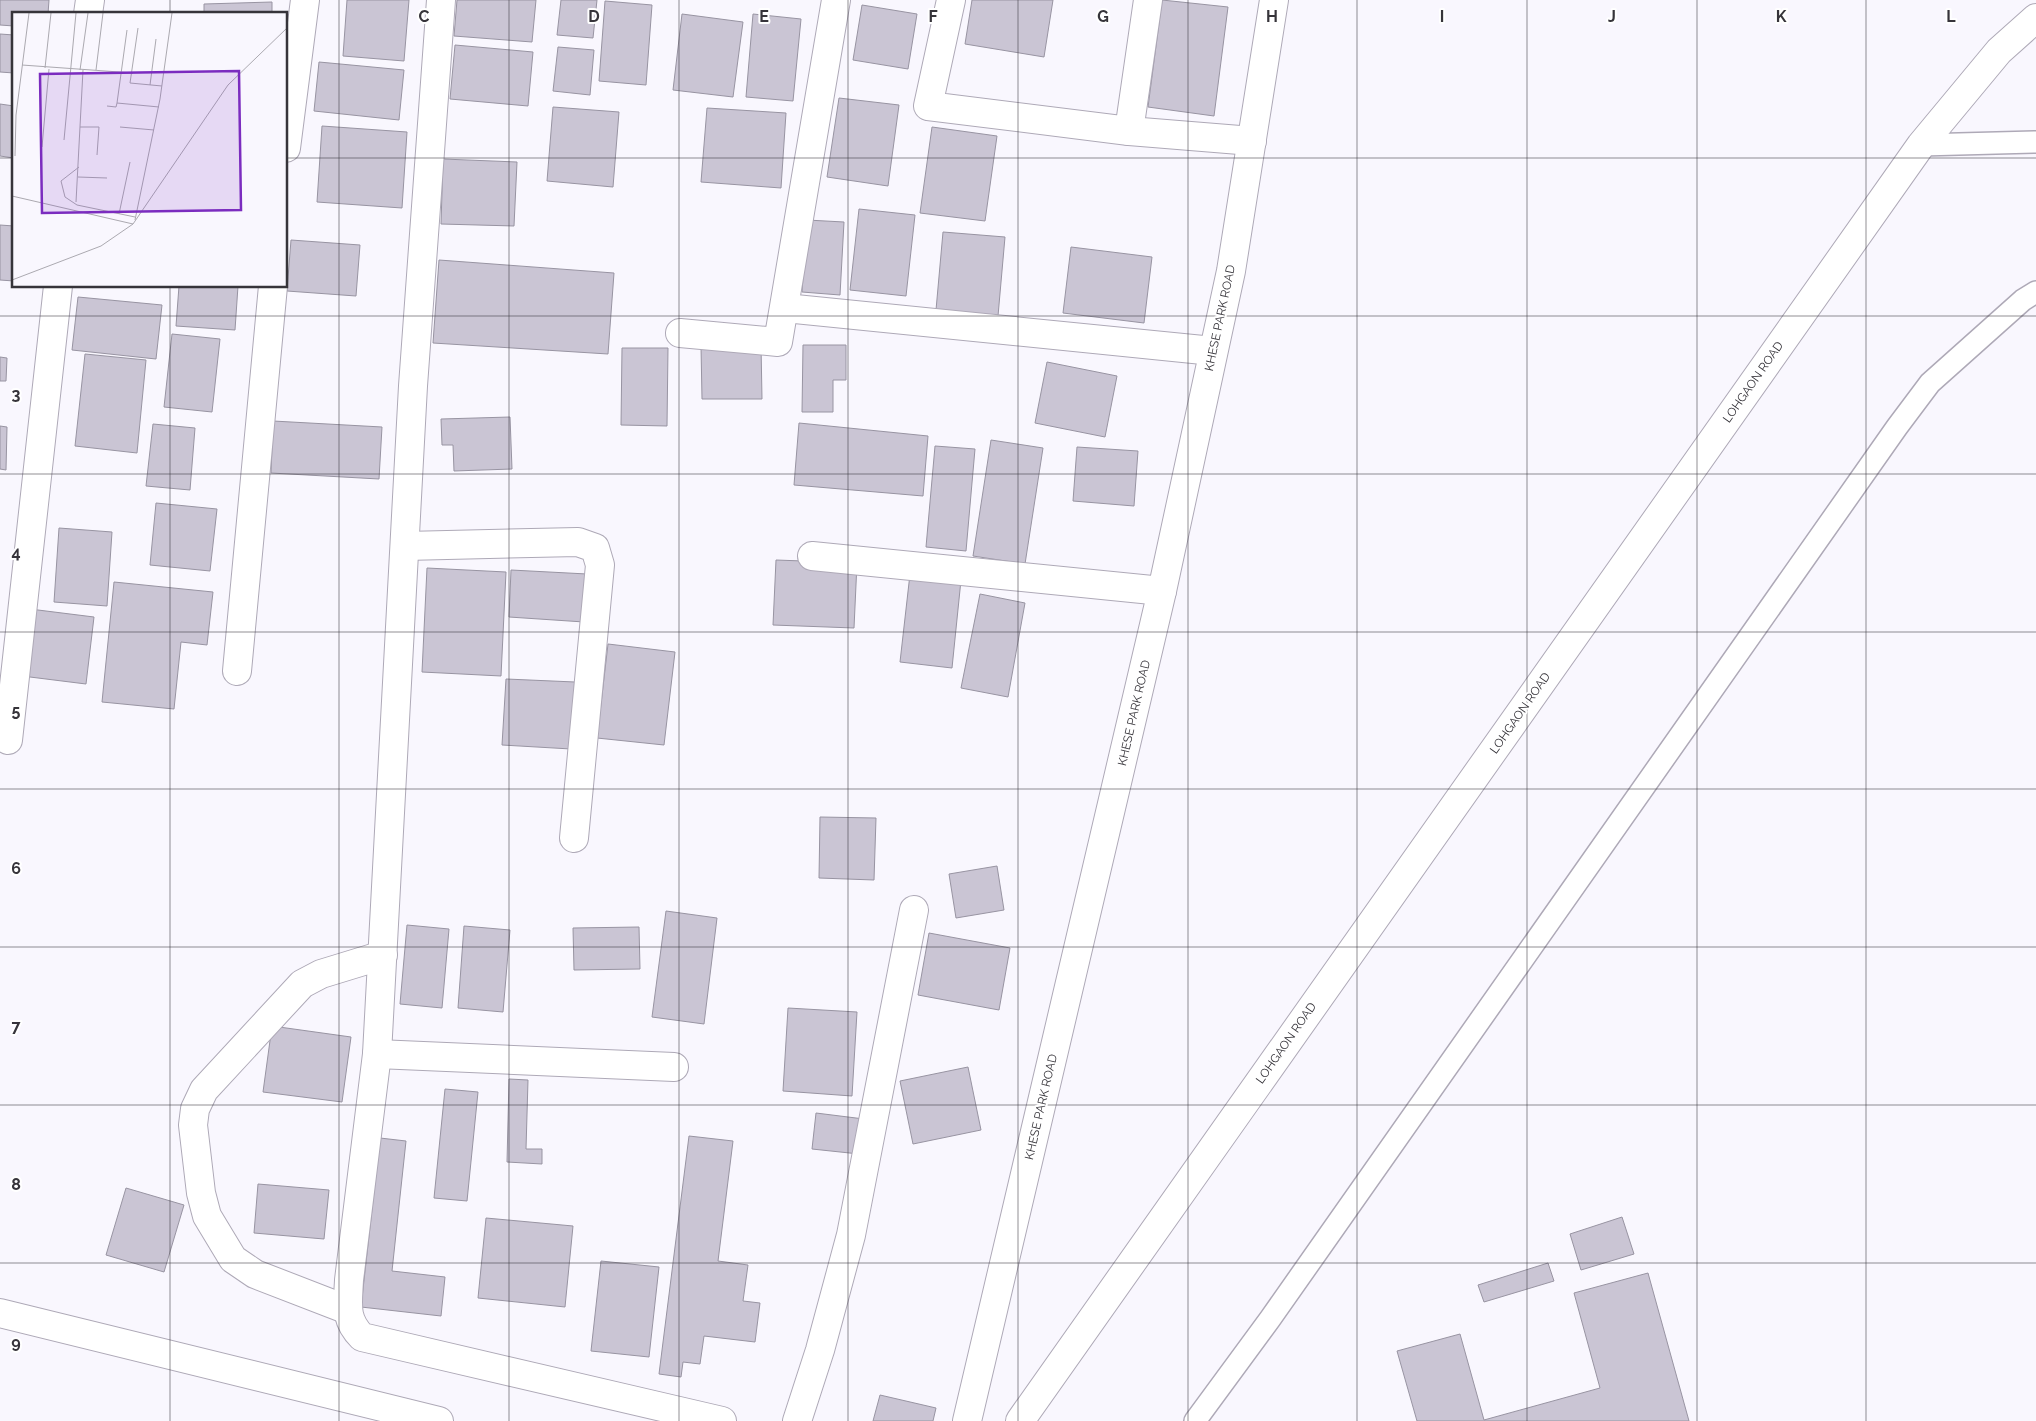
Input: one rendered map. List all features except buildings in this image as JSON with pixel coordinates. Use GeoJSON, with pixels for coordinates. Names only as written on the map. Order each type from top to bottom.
{"type":"FeatureCollection","features":[{"type":"Feature","properties":{"kind":"street"},"geometry":{"type":"LineString","coordinates":[[288,132],[305,0]]}},
{"type":"Feature","properties":{"kind":"street"},"geometry":{"type":"LineString","coordinates":[[441,0],[413,386],[378,1054],[349,1280],[348,1310],[352,1327],[362,1337],[722,1421]]}},
{"type":"Feature","properties":{"kind":"street"},"geometry":{"type":"LineString","coordinates":[[680,333],[778,342],[836,0]]}},
{"type":"Feature","properties":{"kind":"street"},"geometry":{"type":"LineString","coordinates":[[951,0],[928,106],[1129,131],[1252,141]]}},
{"type":"Feature","properties":{"kind":"street"},"geometry":{"type":"LineString","coordinates":[[1129,131],[1148,0]]}},
{"type":"Feature","properties":{"kind":"street","name":"KHESE PARK ROAD"},"geometry":{"type":"LineString","coordinates":[[967,1421],[1162,591],[1230,271],[1274,0]]}},
{"type":"Feature","properties":{"kind":"street","name":"LOHGAON ROAD"},"geometry":{"type":"LineString","coordinates":[[1020,1421],[1921,145],[1999,50],[2036,18]]}},
{"type":"Feature","properties":{"kind":"street"},"geometry":{"type":"LineString","coordinates":[[8,740],[58,288]]}},
{"type":"Feature","properties":{"kind":"street"},"geometry":{"type":"LineString","coordinates":[[237,671],[273,288]]}},
{"type":"Feature","properties":{"kind":"street"},"geometry":{"type":"LineString","coordinates":[[785,308],[1213,350]]}},
{"type":"Feature","properties":{"kind":"street"},"geometry":{"type":"LineString","coordinates":[[405,546],[578,542],[595,548],[600,565],[574,838]]}},
{"type":"Feature","properties":{"kind":"street"},"geometry":{"type":"LineString","coordinates":[[812,556],[1162,591]]}},
{"type":"Feature","properties":{"kind":"street"},"geometry":{"type":"LineString","coordinates":[[798,1421],[820,1350],[851,1235],[914,910]]}},
{"type":"Feature","properties":{"kind":"street"},"geometry":{"type":"LineString","coordinates":[[348,1310],[255,1274],[233,1259],[207,1216],[201,1193],[193,1125],[196,1109],[204,1090],[302,984],[321,974],[383,955]]}},
{"type":"Feature","properties":{"kind":"street"},"geometry":{"type":"LineString","coordinates":[[378,1054],[674,1067]]}},
{"type":"Feature","properties":{"kind":"street"},"geometry":{"type":"LineString","coordinates":[[0,1313],[439,1421]]}},
{"type":"Feature","properties":{"kind":"lane"},"geometry":{"type":"LineString","coordinates":[[1921,145],[2036,142]]}},
{"type":"Feature","properties":{"kind":"lane"},"geometry":{"type":"LineString","coordinates":[[1195,1421],[1282,1303],[1897,427],[1930,383],[2022,300],[2036,292]]}}]}
